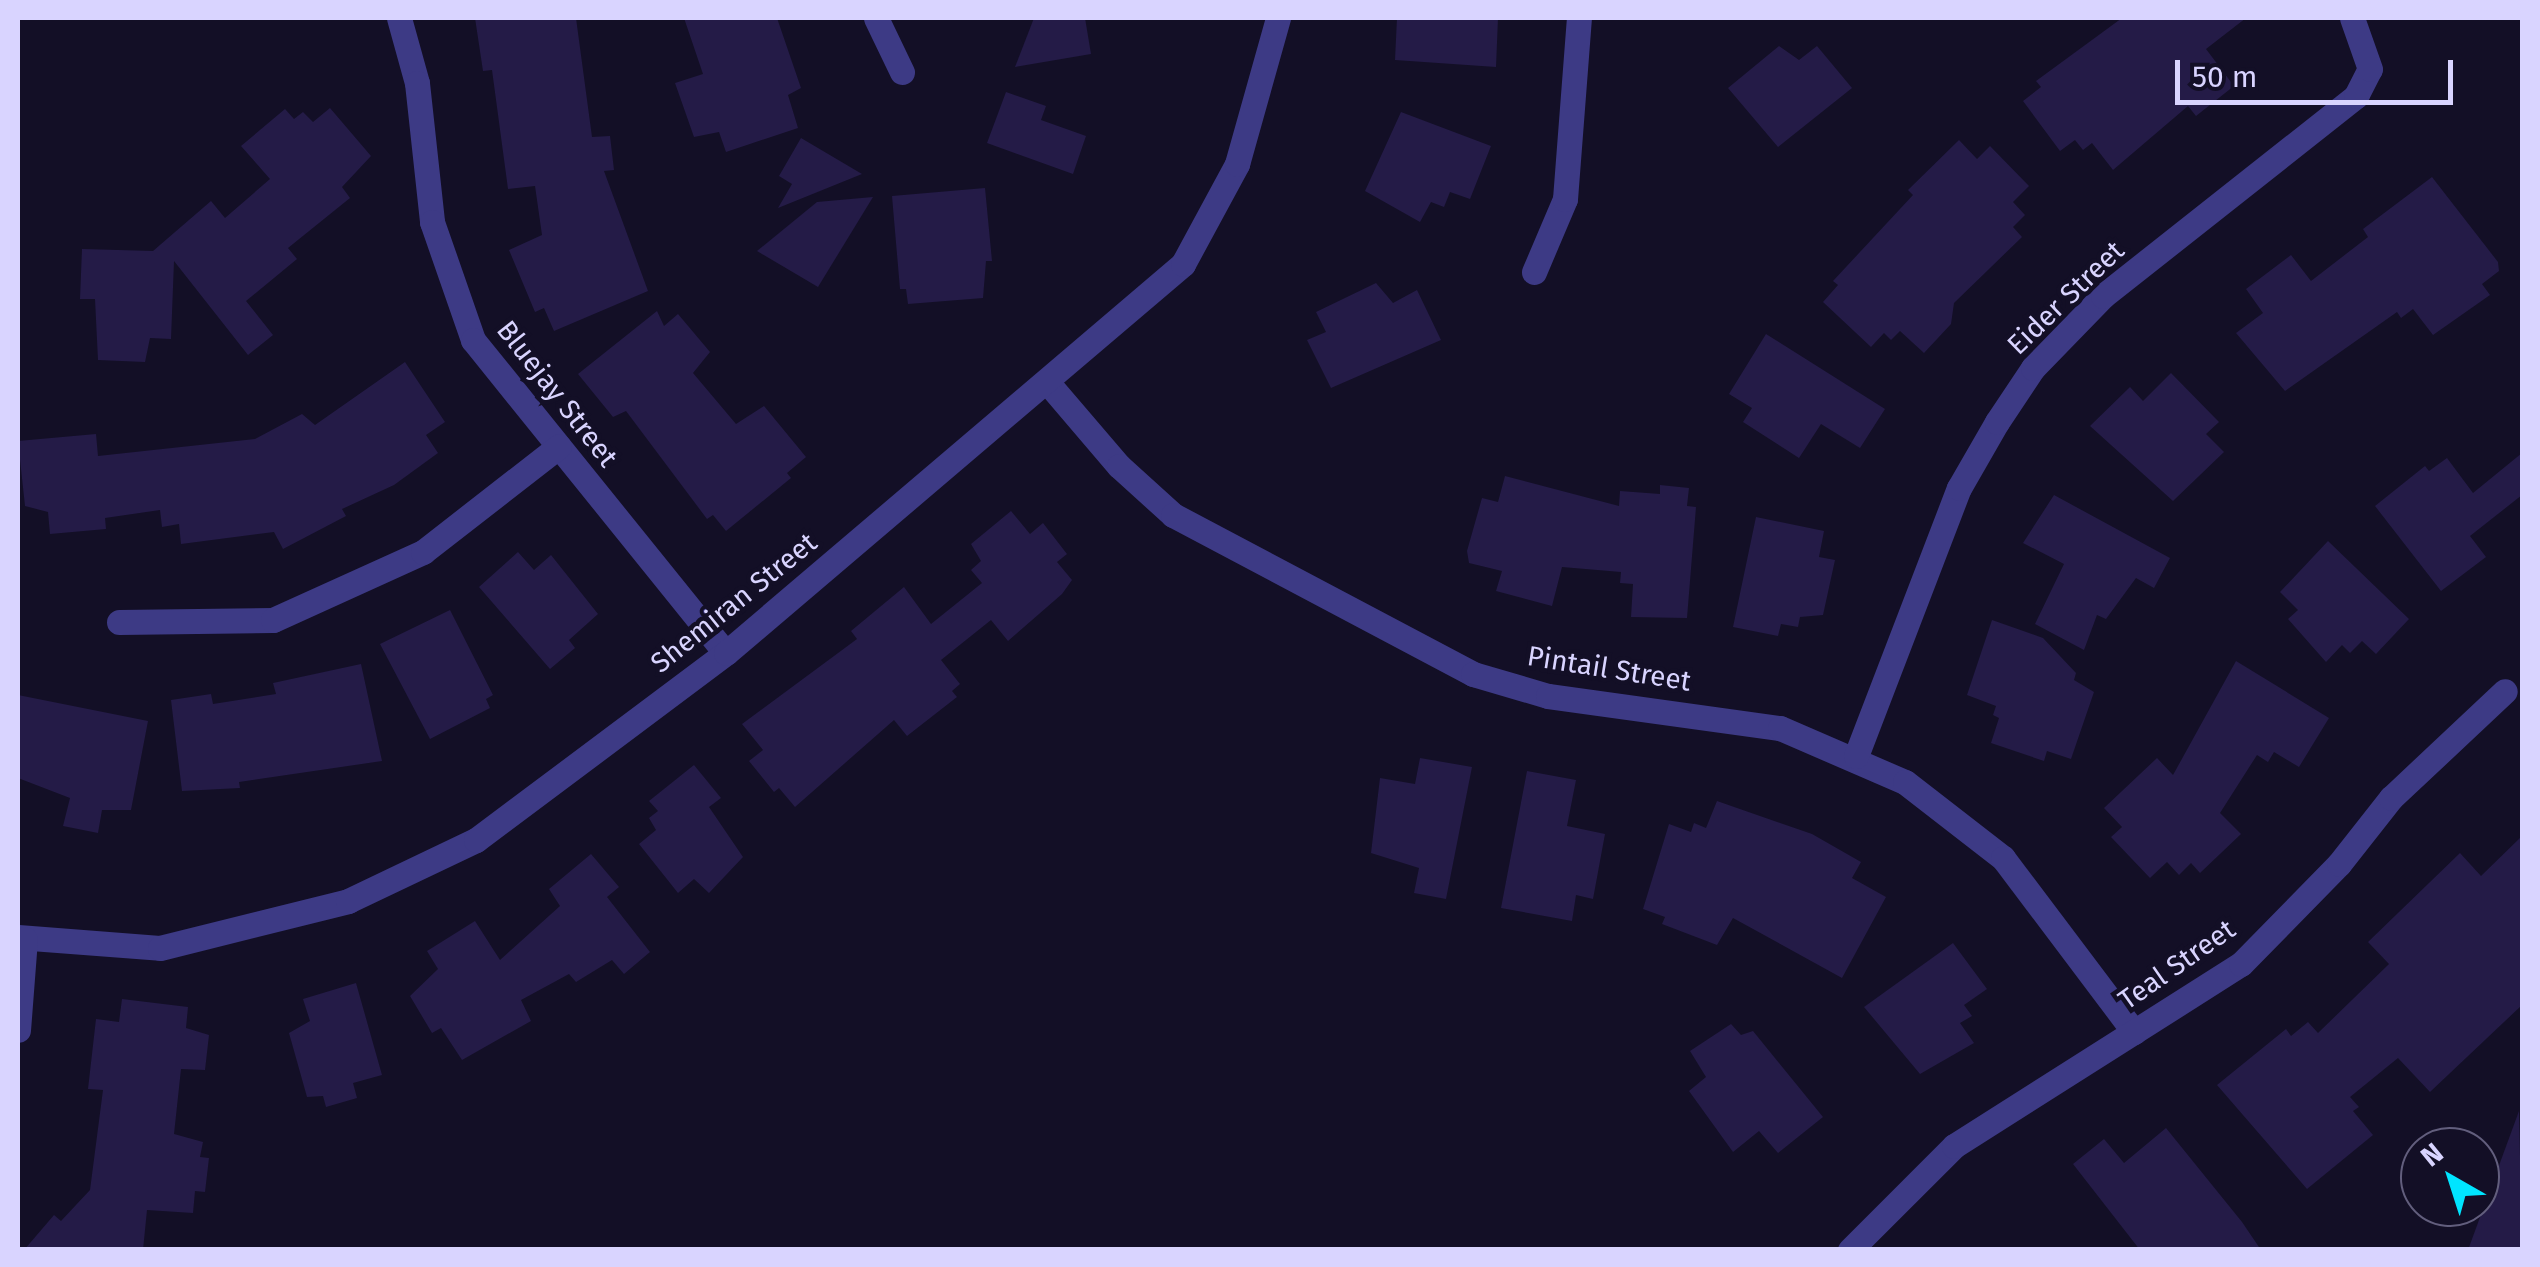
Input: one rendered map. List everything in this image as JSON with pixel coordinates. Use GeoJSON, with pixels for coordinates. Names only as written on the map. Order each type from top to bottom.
{"type":"FeatureCollection","features":[{"type":"Feature","properties":{"kind":"street","name":"Bluejay Street"},"geometry":{"type":"LineString","coordinates":[[399,18],[417,83],[432,222],[473,340],[726,653]]}},
{"type":"Feature","properties":{"kind":"street"},"geometry":{"type":"LineString","coordinates":[[876,18],[902,72]]}},
{"type":"Feature","properties":{"kind":"street","name":"Shemiran Street"},"geometry":{"type":"LineString","coordinates":[[21,938],[160,948],[348,901],[476,840],[726,653],[1183,264],[1237,164],[1278,18]]}},
{"type":"Feature","properties":{"kind":"street"},"geometry":{"type":"LineString","coordinates":[[1534,272],[1565,199],[1579,18]]}},
{"type":"Feature","properties":{"kind":"street","name":"Eider Street"},"geometry":{"type":"LineString","coordinates":[[1856,756],[1959,488],[2033,368],[2103,296],[2333,120],[2370,69],[2352,18]]}},
{"type":"Feature","properties":{"kind":"street","name":"Pintail Street"},"geometry":{"type":"LineString","coordinates":[[1048,382],[1119,466],[1173,515],[1474,674],[1548,696],[1780,728],[1856,756],[1960,819],[2003,858],[2134,1032]]}},
{"type":"Feature","properties":{"kind":"street"},"geometry":{"type":"LineString","coordinates":[[119,622],[273,620],[423,552],[560,446]]}},
{"type":"Feature","properties":{"kind":"street","name":"Teal Street"},"geometry":{"type":"LineString","coordinates":[[1850,1250],[1954,1146],[2241,964],[2339,864],[2391,798],[2505,691]]}},
{"type":"Feature","properties":{"kind":"street"},"geometry":{"type":"LineString","coordinates":[[18,1030],[21,938]]}},
{"type":"Feature","properties":{"kind":"building"},"geometry":{"type":"Polygon","coordinates":[[[475,18],[576,18],[592,137],[610,136],[614,170],[604,171],[648,291],[554,331],[544,308],[535,312],[509,250],[542,235],[535,186],[508,189],[492,70],[483,71],[475,18]]]}},
{"type":"Feature","properties":{"kind":"building"},"geometry":{"type":"Polygon","coordinates":[[[684,18],[777,18],[801,88],[788,95],[798,128],[726,152],[719,132],[694,137],[675,83],[703,74],[684,18]]]}},
{"type":"Feature","properties":{"kind":"building"},"geometry":{"type":"Polygon","coordinates":[[[1034,18],[1085,18],[1091,54],[1015,67],[1034,18]]]}},
{"type":"Feature","properties":{"kind":"building"},"geometry":{"type":"Polygon","coordinates":[[[1397,18],[1498,18],[1496,67],[1395,60],[1397,18]]]}},
{"type":"Feature","properties":{"kind":"building"},"geometry":{"type":"Polygon","coordinates":[[[2122,18],[2246,18],[2206,49],[2234,86],[2196,116],[2188,106],[2113,170],[2092,143],[2083,150],[2075,140],[2060,151],[2023,101],[2041,87],[2036,81],[2122,18]]]}},
{"type":"Feature","properties":{"kind":"building"},"geometry":{"type":"Polygon","coordinates":[[[1779,46],[1799,60],[1817,46],[1852,88],[1778,147],[1728,88],[1779,46]]]}},
{"type":"Feature","properties":{"kind":"building"},"geometry":{"type":"Polygon","coordinates":[[[1006,92],[1046,106],[1041,120],[1086,136],[1073,174],[987,143],[1006,92]]]}},
{"type":"Feature","properties":{"kind":"building"},"geometry":{"type":"Polygon","coordinates":[[[330,108],[371,156],[342,187],[350,198],[288,248],[297,259],[246,301],[273,335],[248,355],[174,261],[171,339],[150,338],[145,362],[98,360],[95,299],[80,299],[82,249],[153,251],[211,201],[225,218],[270,179],[241,146],[285,109],[294,119],[303,112],[313,122],[330,108]]]}},
{"type":"Feature","properties":{"kind":"building"},"geometry":{"type":"Polygon","coordinates":[[[1401,112],[1491,146],[1470,199],[1450,192],[1444,207],[1431,202],[1420,222],[1365,191],[1401,112]]]}},
{"type":"Feature","properties":{"kind":"building"},"geometry":{"type":"Polygon","coordinates":[[[801,138],[862,174],[778,208],[792,184],[779,176],[801,138]]]}},
{"type":"Feature","properties":{"kind":"building"},"geometry":{"type":"Polygon","coordinates":[[[1959,140],[1977,159],[1990,146],[2029,186],[2013,202],[2025,215],[2013,227],[2022,237],[1954,303],[1951,324],[1924,353],[1900,331],[1891,340],[1884,333],[1871,347],[1823,302],[1838,285],[1833,281],[1913,195],[1908,190],[1959,140]]]}},
{"type":"Feature","properties":{"kind":"building"},"geometry":{"type":"Polygon","coordinates":[[[2432,177],[2498,262],[2499,271],[2482,284],[2490,295],[2433,335],[2413,309],[2401,318],[2397,312],[2285,391],[2236,333],[2263,313],[2246,289],[2291,255],[2311,281],[2368,237],[2363,229],[2432,177]]]}},
{"type":"Feature","properties":{"kind":"building"},"geometry":{"type":"Polygon","coordinates":[[[985,188],[992,261],[986,261],[983,298],[908,304],[906,289],[900,289],[892,196],[985,188]]]}},
{"type":"Feature","properties":{"kind":"building"},"geometry":{"type":"Polygon","coordinates":[[[873,197],[818,287],[757,251],[817,202],[873,197]]]}},
{"type":"Feature","properties":{"kind":"building"},"geometry":{"type":"Polygon","coordinates":[[[1376,283],[1393,303],[1417,290],[1441,340],[1331,388],[1307,340],[1326,332],[1316,312],[1376,283]]]}},
{"type":"Feature","properties":{"kind":"building"},"geometry":{"type":"Polygon","coordinates":[[[657,311],[664,326],[678,314],[710,352],[693,373],[736,424],[764,406],[806,457],[787,473],[791,478],[726,531],[713,515],[707,519],[626,411],[613,417],[578,374],[657,311]]]}},
{"type":"Feature","properties":{"kind":"building"},"geometry":{"type":"Polygon","coordinates":[[[1766,334],[1885,409],[1860,448],[1821,424],[1799,458],[1743,422],[1752,408],[1729,394],[1766,334]]]}},
{"type":"Feature","properties":{"kind":"building"},"geometry":{"type":"Polygon","coordinates":[[[405,362],[445,422],[426,435],[438,453],[394,485],[342,509],[346,516],[283,549],[274,532],[181,544],[179,524],[162,527],[160,510],[105,518],[106,529],[50,534],[48,512],[25,506],[18,441],[96,434],[98,456],[255,439],[302,414],[315,425],[405,362]]]}},
{"type":"Feature","properties":{"kind":"building"},"geometry":{"type":"Polygon","coordinates":[[[2171,373],[2219,422],[2206,434],[2224,452],[2173,501],[2090,426],[2130,387],[2143,401],[2171,373]]]}},
{"type":"Feature","properties":{"kind":"building"},"geometry":{"type":"Polygon","coordinates":[[[2522,453],[2522,495],[2470,536],[2486,557],[2441,591],[2375,506],[2425,466],[2429,471],[2447,458],[2473,493],[2522,453]]]}},
{"type":"Feature","properties":{"kind":"building"},"geometry":{"type":"Polygon","coordinates":[[[1505,476],[1619,506],[1620,491],[1660,494],[1660,485],[1689,488],[1687,506],[1696,507],[1687,618],[1631,617],[1633,584],[1620,583],[1621,572],[1562,567],[1552,606],[1496,591],[1502,571],[1469,563],[1467,551],[1482,498],[1498,502],[1505,476]]]}},
{"type":"Feature","properties":{"kind":"building"},"geometry":{"type":"Polygon","coordinates":[[[2054,495],[2170,558],[2154,588],[2136,578],[2106,619],[2097,615],[2084,650],[2035,624],[2064,564],[2023,543],[2054,495]]]}},
{"type":"Feature","properties":{"kind":"building"},"geometry":{"type":"Polygon","coordinates":[[[1011,511],[1030,534],[1043,523],[1067,554],[1057,562],[1072,580],[1062,594],[1008,641],[991,620],[941,660],[960,684],[952,691],[957,697],[907,736],[894,720],[795,807],[779,788],[774,792],[749,761],[763,750],[742,724],[857,639],[851,631],[904,587],[931,624],[982,583],[971,570],[981,561],[971,544],[1011,511]]]}},
{"type":"Feature","properties":{"kind":"building"},"geometry":{"type":"Polygon","coordinates":[[[1756,517],[1824,531],[1819,557],[1835,560],[1823,615],[1800,617],[1798,627],[1781,624],[1778,636],[1733,627],[1756,517]]]}},
{"type":"Feature","properties":{"kind":"building"},"geometry":{"type":"Polygon","coordinates":[[[2328,541],[2409,619],[2376,654],[2362,641],[2350,653],[2342,645],[2326,662],[2288,619],[2298,610],[2280,592],[2328,541]]]}},
{"type":"Feature","properties":{"kind":"building"},"geometry":{"type":"Polygon","coordinates":[[[518,552],[534,570],[551,555],[598,614],[569,640],[575,648],[550,669],[479,587],[518,552]]]}},
{"type":"Feature","properties":{"kind":"building"},"geometry":{"type":"Polygon","coordinates":[[[450,610],[493,695],[486,699],[490,708],[430,739],[380,644],[450,610]]]}},
{"type":"Feature","properties":{"kind":"building"},"geometry":{"type":"Polygon","coordinates":[[[1992,620],[2043,638],[2076,673],[2074,680],[2094,692],[2071,759],[2047,751],[2044,761],[1991,743],[1999,718],[1993,715],[1996,706],[1967,695],[1992,620]]]}},
{"type":"Feature","properties":{"kind":"building"},"geometry":{"type":"Polygon","coordinates":[[[2236,661],[2329,718],[2299,767],[2274,752],[2268,762],[2257,755],[2220,813],[2241,834],[2200,873],[2191,863],[2179,875],[2167,862],[2150,878],[2111,837],[2122,827],[2104,808],[2157,758],[2173,775],[2236,661]]]}},
{"type":"Feature","properties":{"kind":"building"},"geometry":{"type":"Polygon","coordinates":[[[361,664],[382,761],[239,782],[240,788],[182,791],[171,700],[211,694],[213,704],[276,694],[273,683],[361,664]]]}},
{"type":"Feature","properties":{"kind":"building"},"geometry":{"type":"Polygon","coordinates":[[[18,695],[148,721],[131,810],[102,810],[98,833],[63,826],[70,798],[18,778],[18,695]]]}},
{"type":"Feature","properties":{"kind":"building"},"geometry":{"type":"Polygon","coordinates":[[[1420,758],[1472,767],[1446,899],[1414,893],[1419,868],[1371,853],[1380,778],[1415,784],[1420,758]]]}},
{"type":"Feature","properties":{"kind":"building"},"geometry":{"type":"Polygon","coordinates":[[[694,765],[721,798],[709,807],[743,857],[709,893],[694,879],[678,893],[639,844],[656,830],[649,818],[658,811],[649,801],[694,765]]]}},
{"type":"Feature","properties":{"kind":"building"},"geometry":{"type":"Polygon","coordinates":[[[1527,771],[1576,780],[1567,826],[1605,834],[1593,899],[1576,895],[1572,921],[1501,908],[1527,771]]]}},
{"type":"Feature","properties":{"kind":"building"},"geometry":{"type":"Polygon","coordinates":[[[1717,801],[1812,834],[1861,862],[1852,878],[1886,897],[1842,978],[1733,918],[1717,945],[1662,924],[1665,917],[1643,909],[1669,824],[1691,832],[1694,823],[1706,828],[1717,801]]]}},
{"type":"Feature","properties":{"kind":"building"},"geometry":{"type":"Polygon","coordinates":[[[2522,836],[2522,1005],[2430,1092],[2398,1058],[2350,1097],[2359,1107],[2353,1111],[2373,1135],[2307,1189],[2217,1085],[2286,1029],[2291,1036],[2308,1022],[2318,1033],[2389,964],[2368,942],[2460,853],[2481,876],[2522,836]]]}},
{"type":"Feature","properties":{"kind":"building"},"geometry":{"type":"Polygon","coordinates":[[[591,854],[619,887],[607,897],[650,952],[624,974],[612,960],[576,982],[569,974],[521,1000],[531,1021],[462,1060],[441,1028],[432,1033],[410,996],[438,969],[427,951],[475,921],[500,960],[560,906],[549,889],[591,854]]]}},
{"type":"Feature","properties":{"kind":"building"},"geometry":{"type":"Polygon","coordinates":[[[1953,943],[1987,989],[1964,1005],[1972,1016],[1960,1023],[1974,1043],[1920,1074],[1864,1007],[1953,943]]]}},
{"type":"Feature","properties":{"kind":"building"},"geometry":{"type":"Polygon","coordinates":[[[356,983],[382,1075],[353,1083],[357,1098],[326,1107],[323,1096],[307,1097],[289,1033],[310,1021],[303,999],[356,983]]]}},
{"type":"Feature","properties":{"kind":"building"},"geometry":{"type":"Polygon","coordinates":[[[122,999],[188,1007],[186,1028],[209,1035],[205,1070],[181,1069],[174,1134],[203,1142],[200,1157],[209,1158],[205,1192],[195,1191],[193,1213],[147,1210],[143,1250],[24,1250],[54,1215],[61,1221],[90,1190],[103,1090],[88,1089],[96,1019],[119,1022],[122,999]]]}},
{"type":"Feature","properties":{"kind":"building"},"geometry":{"type":"Polygon","coordinates":[[[1731,1024],[1741,1035],[1753,1031],[1823,1117],[1778,1153],[1759,1131],[1733,1152],[1689,1091],[1706,1077],[1690,1051],[1731,1024]]]}},
{"type":"Feature","properties":{"kind":"building"},"geometry":{"type":"Polygon","coordinates":[[[2519,1111],[2522,1250],[2468,1250],[2476,1227],[2500,1227],[2500,1163],[2519,1111]]]}},
{"type":"Feature","properties":{"kind":"building"},"geometry":{"type":"Polygon","coordinates":[[[2166,1128],[2261,1250],[2140,1250],[2073,1164],[2104,1139],[2124,1163],[2166,1128]]]}}]}
